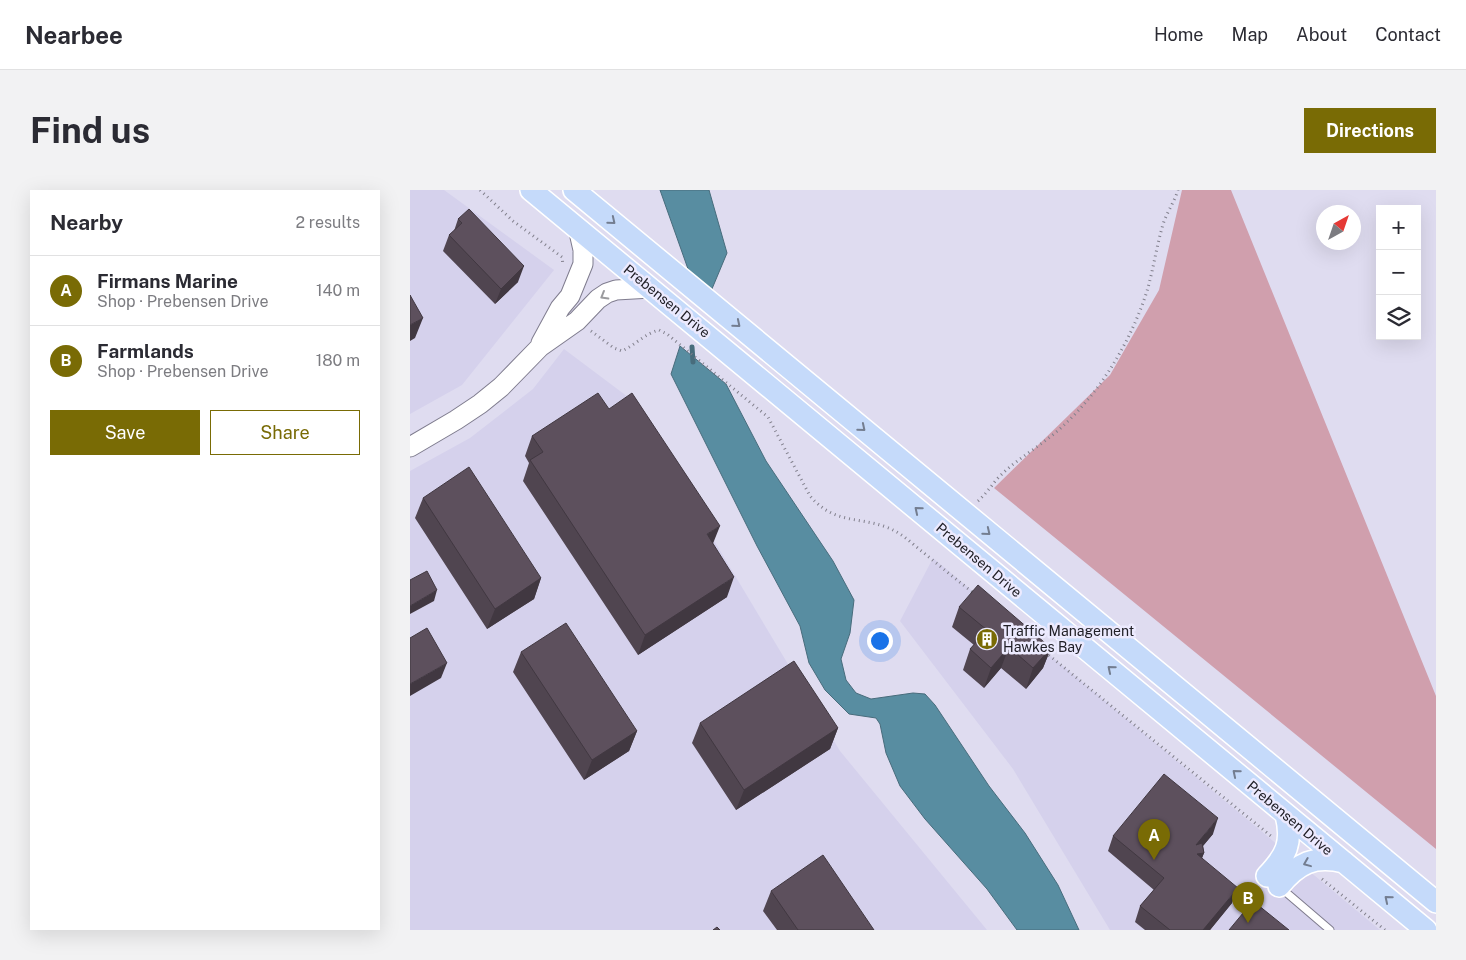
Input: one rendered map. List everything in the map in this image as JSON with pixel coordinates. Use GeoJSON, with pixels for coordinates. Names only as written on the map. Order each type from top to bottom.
{"type":"FeatureCollection","features":[{"type":"Feature","properties":{"kind":"main road","name":"Prebensen Drive"},"geometry":{"type":"LineString","coordinates":[[531,190],[1426,930]]}},
{"type":"Feature","properties":{"kind":"main road","name":"Prebensen Drive"},"geometry":{"type":"LineString","coordinates":[[574,190],[1436,902]]}},
{"type":"Feature","properties":{"kind":"main road"},"geometry":{"type":"LineString","coordinates":[[540,346],[560,308],[570,296],[583,264],[583,250],[578,228]]}},
{"type":"Feature","properties":{"kind":"main road"},"geometry":{"type":"LineString","coordinates":[[410,447],[480,404],[501,387],[540,346],[576,321],[598,299],[607,293],[651,288]]}},
{"type":"Feature","properties":{"kind":"main road"},"geometry":{"type":"LineString","coordinates":[[1273,881],[1290,836],[1286,815]]}},
{"type":"Feature","properties":{"kind":"main road"},"geometry":{"type":"LineString","coordinates":[[1273,881],[1304,864],[1318,859],[1344,862]]}},
{"type":"Feature","properties":{"kind":"lane"},"geometry":{"type":"LineString","coordinates":[[1273,881],[1330,930]]}},
{"type":"Feature","properties":{"kind":"path"},"geometry":{"type":"LineString","coordinates":[[964,513],[986,494],[997,478],[1062,427],[1088,400],[1110,368],[1130,334],[1146,292],[1162,226],[1178,190]]}},
{"type":"Feature","properties":{"kind":"path"},"geometry":{"type":"LineString","coordinates":[[675,340],[768,417],[810,496],[819,506],[842,518],[885,526],[901,534],[978,597]]}},
{"type":"Feature","properties":{"kind":"path"},"geometry":{"type":"LineString","coordinates":[[1039,647],[1286,849]]}},
{"type":"Feature","properties":{"kind":"path"},"geometry":{"type":"LineString","coordinates":[[1304,864],[1385,930]]}},
{"type":"Feature","properties":{"kind":"shaded area"},"geometry":{"type":"Polygon","coordinates":[[[410,190],[444,190],[554,270],[462,385],[410,414],[410,190]]]}},
{"type":"Feature","properties":{"kind":"shaded area"},"geometry":{"type":"Polygon","coordinates":[[[1182,190],[1231,190],[1436,696],[1436,849],[994,488],[1110,375],[1159,290],[1182,190]]]}},
{"type":"Feature","properties":{"kind":"shaded area"},"geometry":{"type":"Polygon","coordinates":[[[564,349],[628,397],[840,751],[987,930],[410,930],[410,471],[470,438],[533,389],[564,349]]]}},
{"type":"Feature","properties":{"kind":"shaded area"},"geometry":{"type":"Polygon","coordinates":[[[933,558],[1380,930],[1110,930],[1013,769],[900,621],[933,558]]]}},
{"type":"Feature","properties":{"kind":"water"},"geometry":{"type":"Polygon","coordinates":[[[660,190],[709,190],[727,253],[709,296],[693,283],[660,190]]]}},
{"type":"Feature","properties":{"kind":"water"},"geometry":{"type":"Polygon","coordinates":[[[680,346],[726,384],[766,461],[833,561],[854,600],[850,633],[841,659],[846,680],[856,693],[871,699],[913,693],[925,694],[935,705],[989,786],[1025,833],[1058,885],[1079,930],[1017,930],[987,889],[925,819],[900,786],[886,753],[880,724],[876,718],[849,714],[825,690],[809,663],[800,626],[757,546],[671,374],[680,346]]]}},
{"type":"Feature","properties":{"kind":"building"},"geometry":{"type":"Polygon","coordinates":[[[469,209],[524,266],[501,289],[449,235],[462,223],[458,219],[469,209]]]}},
{"type":"Feature","properties":{"kind":"building"},"geometry":{"type":"Polygon","coordinates":[[[410,295],[423,318],[410,325],[410,295]]]}},
{"type":"Feature","properties":{"kind":"building"},"geometry":{"type":"Polygon","coordinates":[[[598,393],[609,409],[632,393],[720,526],[707,534],[734,577],[645,635],[530,460],[543,452],[532,436],[598,393]]]}},
{"type":"Feature","properties":{"kind":"building"},"geometry":{"type":"Polygon","coordinates":[[[469,467],[541,578],[495,609],[423,498],[469,467]]]}},
{"type":"Feature","properties":{"kind":"building"},"geometry":{"type":"Polygon","coordinates":[[[427,571],[437,590],[410,606],[410,580],[427,571]]]}},
{"type":"Feature","properties":{"kind":"building"},"geometry":{"type":"Polygon","coordinates":[[[978,585],[1051,648],[1033,668],[1009,647],[991,668],[970,649],[987,630],[959,607],[978,585]]]}},
{"type":"Feature","properties":{"kind":"building"},"geometry":{"type":"Polygon","coordinates":[[[566,623],[637,731],[592,760],[521,652],[566,623]]]}},
{"type":"Feature","properties":{"kind":"building"},"geometry":{"type":"Polygon","coordinates":[[[427,628],[447,663],[410,684],[410,638],[427,628]]]}},
{"type":"Feature","properties":{"kind":"building"},"geometry":{"type":"Polygon","coordinates":[[[794,661],[838,728],[744,790],[700,723],[794,661]]]}},
{"type":"Feature","properties":{"kind":"building"},"geometry":{"type":"Polygon","coordinates":[[[1164,774],[1218,818],[1196,845],[1202,843],[1204,853],[1197,854],[1238,888],[1203,930],[1170,930],[1140,906],[1164,878],[1113,836],[1164,774]]]}},
{"type":"Feature","properties":{"kind":"building"},"geometry":{"type":"Polygon","coordinates":[[[823,855],[874,930],[798,930],[771,891],[823,855]]]}},
{"type":"Feature","properties":{"kind":"building"},"geometry":{"type":"Polygon","coordinates":[[[1253,901],[1289,930],[1229,930],[1253,901]]]}},
{"type":"Feature","properties":{"kind":"waterway"},"geometry":{"type":"LineString","coordinates":[[692,347],[693,362]]}},
{"type":"Feature","properties":{"kind":"place","name":"Traffic Management Hawkes Bay"},"geometry":{"type":"Point","coordinates":[987,639]}},
{"type":"Feature","properties":{"kind":"place","name":"Firmans Marine"},"geometry":{"type":"Point","coordinates":[1154,860]}},
{"type":"Feature","properties":{"kind":"place","name":"Farmlands"},"geometry":{"type":"Point","coordinates":[1248,923]}}]}
